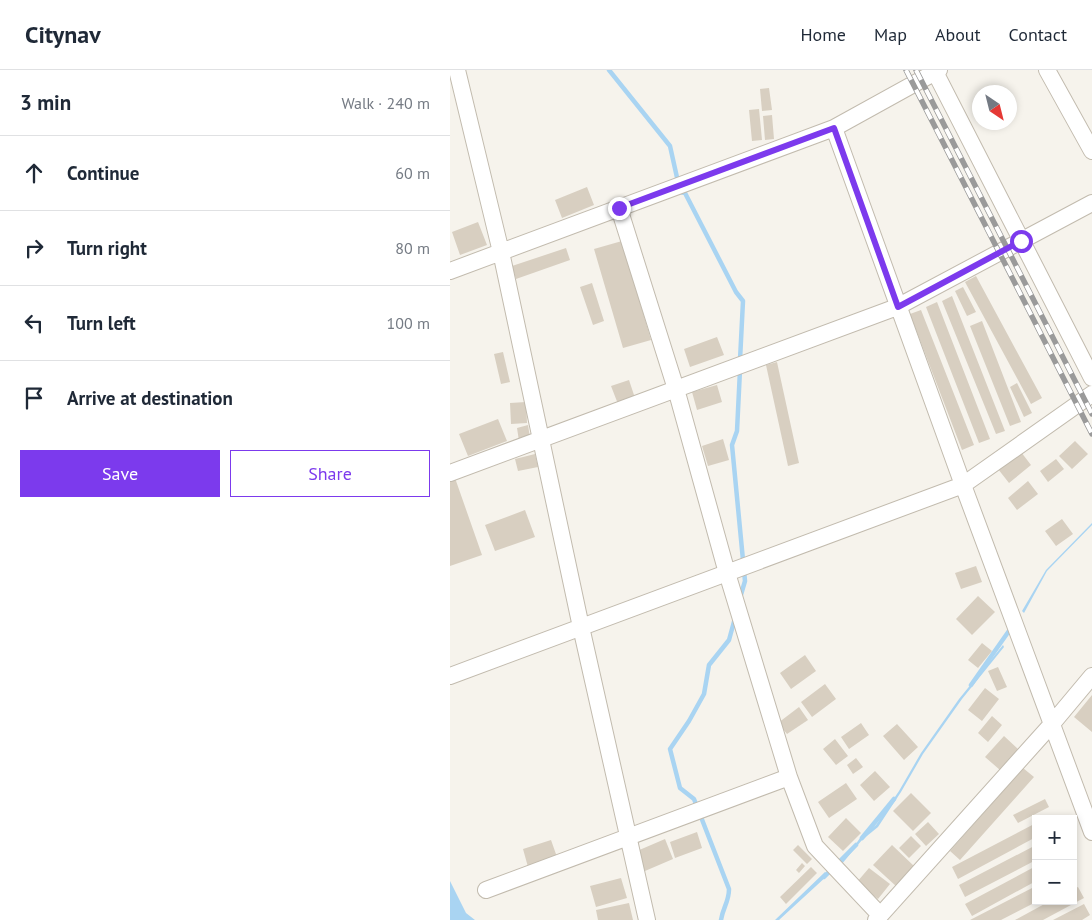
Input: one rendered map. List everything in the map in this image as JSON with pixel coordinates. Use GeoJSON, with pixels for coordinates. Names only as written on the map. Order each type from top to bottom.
{"type":"FeatureCollection","features":[{"type":"Feature","properties":{"kind":"street"},"geometry":{"type":"LineString","coordinates":[[457,70],[501,252],[581,627],[647,920]]}},
{"type":"Feature","properties":{"kind":"street"},"geometry":{"type":"LineString","coordinates":[[1047,70],[1092,151]]}},
{"type":"Feature","properties":{"kind":"street"},"geometry":{"type":"LineString","coordinates":[[450,271],[834,128],[936,71],[1092,378]]}},
{"type":"Feature","properties":{"kind":"street"},"geometry":{"type":"LineString","coordinates":[[834,128],[963,485],[1092,832]]}},
{"type":"Feature","properties":{"kind":"street"},"geometry":{"type":"LineString","coordinates":[[450,473],[898,307],[1092,203]]}},
{"type":"Feature","properties":{"kind":"street"},"geometry":{"type":"LineString","coordinates":[[619,208],[676,389],[727,572],[789,777],[815,846],[878,918],[1051,725],[1092,676]]}},
{"type":"Feature","properties":{"kind":"street"},"geometry":{"type":"LineString","coordinates":[[450,676],[963,485],[1092,394]]}},
{"type":"Feature","properties":{"kind":"street"},"geometry":{"type":"LineString","coordinates":[[486,890],[789,777]]}},
{"type":"Feature","properties":{"kind":"water"},"geometry":{"type":"Polygon","coordinates":[[[1092,523],[1047,571],[1024,613],[1022,611],[1046,570],[1092,523]]]}},
{"type":"Feature","properties":{"kind":"water"},"geometry":{"type":"Polygon","coordinates":[[[1003,645],[1004,647],[962,699],[923,754],[878,827],[862,840],[841,865],[839,864],[860,838],[876,825],[921,753],[959,699],[1003,645]]]}},
{"type":"Feature","properties":{"kind":"water"},"geometry":{"type":"Polygon","coordinates":[[[825,872],[828,875],[779,920],[775,920],[825,872]]]}},
{"type":"Feature","properties":{"kind":"water"},"geometry":{"type":"Polygon","coordinates":[[[450,881],[466,913],[475,920],[450,920],[450,881]]]}},
{"type":"Feature","properties":{"kind":"building"},"geometry":{"type":"Polygon","coordinates":[[[769,88],[772,110],[762,111],[760,89],[769,88]]]}},
{"type":"Feature","properties":{"kind":"building"},"geometry":{"type":"Polygon","coordinates":[[[759,109],[762,140],[752,141],[749,110],[759,109]]]}},
{"type":"Feature","properties":{"kind":"building"},"geometry":{"type":"Polygon","coordinates":[[[772,115],[774,139],[765,140],[763,116],[772,115]]]}},
{"type":"Feature","properties":{"kind":"building"},"geometry":{"type":"Polygon","coordinates":[[[587,187],[594,205],[562,218],[555,200],[587,187]]]}},
{"type":"Feature","properties":{"kind":"building"},"geometry":{"type":"Polygon","coordinates":[[[478,222],[487,245],[460,255],[452,232],[478,222]]]}},
{"type":"Feature","properties":{"kind":"building"},"geometry":{"type":"Polygon","coordinates":[[[622,241],[651,340],[623,348],[594,249],[622,241]]]}},
{"type":"Feature","properties":{"kind":"building"},"geometry":{"type":"Polygon","coordinates":[[[566,248],[570,260],[516,279],[512,266],[566,248]]]}},
{"type":"Feature","properties":{"kind":"building"},"geometry":{"type":"Polygon","coordinates":[[[976,276],[1042,398],[1031,404],[965,282],[976,276]]]}},
{"type":"Feature","properties":{"kind":"building"},"geometry":{"type":"Polygon","coordinates":[[[592,283],[604,321],[593,325],[580,287],[592,283]]]}},
{"type":"Feature","properties":{"kind":"building"},"geometry":{"type":"Polygon","coordinates":[[[963,287],[976,312],[967,316],[955,291],[963,287]]]}},
{"type":"Feature","properties":{"kind":"building"},"geometry":{"type":"Polygon","coordinates":[[[952,296],[1005,431],[996,434],[942,301],[952,296]]]}},
{"type":"Feature","properties":{"kind":"building"},"geometry":{"type":"Polygon","coordinates":[[[937,302],[990,439],[979,443],[926,307],[937,302]]]}},
{"type":"Feature","properties":{"kind":"building"},"geometry":{"type":"Polygon","coordinates":[[[921,310],[974,445],[962,450],[910,314],[921,310]]]}},
{"type":"Feature","properties":{"kind":"building"},"geometry":{"type":"Polygon","coordinates":[[[982,321],[1021,422],[1010,426],[970,326],[982,321]]]}},
{"type":"Feature","properties":{"kind":"building"},"geometry":{"type":"Polygon","coordinates":[[[717,337],[724,355],[690,367],[684,349],[717,337]]]}},
{"type":"Feature","properties":{"kind":"building"},"geometry":{"type":"Polygon","coordinates":[[[503,352],[510,382],[501,384],[494,354],[503,352]]]}},
{"type":"Feature","properties":{"kind":"building"},"geometry":{"type":"Polygon","coordinates":[[[777,362],[799,463],[788,466],[766,365],[777,362]]]}},
{"type":"Feature","properties":{"kind":"building"},"geometry":{"type":"Polygon","coordinates":[[[629,380],[635,398],[618,404],[611,386],[629,380]]]}},
{"type":"Feature","properties":{"kind":"building"},"geometry":{"type":"Polygon","coordinates":[[[1017,383],[1032,413],[1024,417],[1010,387],[1017,383]]]}},
{"type":"Feature","properties":{"kind":"building"},"geometry":{"type":"Polygon","coordinates":[[[717,385],[722,402],[697,410],[692,392],[717,385]]]}},
{"type":"Feature","properties":{"kind":"building"},"geometry":{"type":"Polygon","coordinates":[[[526,402],[527,423],[511,424],[510,403],[526,402]]]}},
{"type":"Feature","properties":{"kind":"building"},"geometry":{"type":"Polygon","coordinates":[[[498,419],[507,441],[468,456],[459,434],[498,419]]]}},
{"type":"Feature","properties":{"kind":"building"},"geometry":{"type":"Polygon","coordinates":[[[528,425],[530,438],[519,441],[517,428],[528,425]]]}},
{"type":"Feature","properties":{"kind":"building"},"geometry":{"type":"Polygon","coordinates":[[[723,439],[729,460],[708,466],[702,446],[723,439]]]}},
{"type":"Feature","properties":{"kind":"building"},"geometry":{"type":"Polygon","coordinates":[[[1075,441],[1088,454],[1072,469],[1059,456],[1075,441]]]}},
{"type":"Feature","properties":{"kind":"building"},"geometry":{"type":"Polygon","coordinates":[[[1021,452],[1031,465],[1009,483],[998,469],[1021,452]]]}},
{"type":"Feature","properties":{"kind":"building"},"geometry":{"type":"Polygon","coordinates":[[[535,454],[538,467],[518,471],[515,459],[535,454]]]}},
{"type":"Feature","properties":{"kind":"building"},"geometry":{"type":"Polygon","coordinates":[[[1056,459],[1064,469],[1048,482],[1040,471],[1056,459]]]}},
{"type":"Feature","properties":{"kind":"building"},"geometry":{"type":"Polygon","coordinates":[[[455,478],[482,555],[450,566],[450,480],[455,478]]]}},
{"type":"Feature","properties":{"kind":"building"},"geometry":{"type":"Polygon","coordinates":[[[1028,481],[1038,494],[1017,510],[1008,498],[1028,481]]]}},
{"type":"Feature","properties":{"kind":"building"},"geometry":{"type":"Polygon","coordinates":[[[525,510],[535,537],[495,551],[485,525],[525,510]]]}},
{"type":"Feature","properties":{"kind":"building"},"geometry":{"type":"Polygon","coordinates":[[[1062,519],[1073,534],[1056,546],[1045,531],[1062,519]]]}},
{"type":"Feature","properties":{"kind":"building"},"geometry":{"type":"Polygon","coordinates":[[[976,566],[982,582],[961,589],[955,573],[976,566]]]}},
{"type":"Feature","properties":{"kind":"building"},"geometry":{"type":"Polygon","coordinates":[[[978,596],[995,612],[972,635],[956,619],[978,596]]]}},
{"type":"Feature","properties":{"kind":"building"},"geometry":{"type":"Polygon","coordinates":[[[982,643],[992,651],[978,668],[968,660],[982,643]]]}},
{"type":"Feature","properties":{"kind":"building"},"geometry":{"type":"Polygon","coordinates":[[[805,655],[816,671],[791,689],[780,673],[805,655]]]}},
{"type":"Feature","properties":{"kind":"building"},"geometry":{"type":"Polygon","coordinates":[[[998,667],[1007,687],[997,691],[988,671],[998,667]]]}},
{"type":"Feature","properties":{"kind":"building"},"geometry":{"type":"Polygon","coordinates":[[[825,684],[836,699],[812,717],[801,702],[825,684]]]}},
{"type":"Feature","properties":{"kind":"building"},"geometry":{"type":"Polygon","coordinates":[[[985,688],[999,699],[982,721],[968,710],[985,688]]]}},
{"type":"Feature","properties":{"kind":"building"},"geometry":{"type":"Polygon","coordinates":[[[1092,695],[1092,732],[1074,717],[1092,695]]]}},
{"type":"Feature","properties":{"kind":"building"},"geometry":{"type":"Polygon","coordinates":[[[799,707],[808,720],[787,734],[778,723],[799,707]]]}},
{"type":"Feature","properties":{"kind":"building"},"geometry":{"type":"Polygon","coordinates":[[[992,716],[1002,725],[988,742],[978,733],[992,716]]]}},
{"type":"Feature","properties":{"kind":"building"},"geometry":{"type":"Polygon","coordinates":[[[861,723],[869,735],[849,749],[841,737],[861,723]]]}},
{"type":"Feature","properties":{"kind":"building"},"geometry":{"type":"Polygon","coordinates":[[[897,724],[918,747],[904,760],[883,736],[897,724]]]}},
{"type":"Feature","properties":{"kind":"building"},"geometry":{"type":"Polygon","coordinates":[[[1004,736],[1019,750],[1000,770],[985,757],[1004,736]]]}},
{"type":"Feature","properties":{"kind":"building"},"geometry":{"type":"Polygon","coordinates":[[[835,739],[848,756],[836,765],[823,749],[835,739]]]}},
{"type":"Feature","properties":{"kind":"building"},"geometry":{"type":"Polygon","coordinates":[[[856,758],[863,767],[853,774],[847,765],[856,758]]]}},
{"type":"Feature","properties":{"kind":"building"},"geometry":{"type":"Polygon","coordinates":[[[1023,768],[1034,777],[960,860],[950,851],[1023,768]]]}},
{"type":"Feature","properties":{"kind":"building"},"geometry":{"type":"Polygon","coordinates":[[[875,771],[890,787],[874,801],[860,785],[875,771]]]}},
{"type":"Feature","properties":{"kind":"building"},"geometry":{"type":"Polygon","coordinates":[[[846,783],[857,799],[829,818],[818,802],[846,783]]]}},
{"type":"Feature","properties":{"kind":"building"},"geometry":{"type":"Polygon","coordinates":[[[911,793],[931,813],[913,831],[893,811],[911,793]]]}},
{"type":"Feature","properties":{"kind":"building"},"geometry":{"type":"Polygon","coordinates":[[[1045,799],[1049,807],[1018,823],[1013,815],[1045,799]]]}},
{"type":"Feature","properties":{"kind":"building"},"geometry":{"type":"Polygon","coordinates":[[[846,818],[861,833],[843,851],[828,837],[846,818]]]}},
{"type":"Feature","properties":{"kind":"building"},"geometry":{"type":"Polygon","coordinates":[[[928,822],[939,834],[926,846],[915,834],[928,822]]]}},
{"type":"Feature","properties":{"kind":"building"},"geometry":{"type":"Polygon","coordinates":[[[1032,825],[1032,839],[958,879],[952,867],[1032,825]]]}},
{"type":"Feature","properties":{"kind":"building"},"geometry":{"type":"Polygon","coordinates":[[[697,832],[702,848],[675,858],[670,842],[697,832]]]}},
{"type":"Feature","properties":{"kind":"building"},"geometry":{"type":"Polygon","coordinates":[[[911,836],[921,846],[909,858],[899,848],[911,836]]]}},
{"type":"Feature","properties":{"kind":"building"},"geometry":{"type":"Polygon","coordinates":[[[665,839],[673,859],[645,871],[637,851],[665,839]]]}},
{"type":"Feature","properties":{"kind":"building"},"geometry":{"type":"Polygon","coordinates":[[[551,840],[557,857],[528,867],[523,849],[551,840]]]}},
{"type":"Feature","properties":{"kind":"building"},"geometry":{"type":"Polygon","coordinates":[[[798,845],[812,859],[807,864],[793,850],[798,845]]]}},
{"type":"Feature","properties":{"kind":"building"},"geometry":{"type":"Polygon","coordinates":[[[892,845],[915,867],[897,887],[873,865],[892,845]]]}},
{"type":"Feature","properties":{"kind":"building"},"geometry":{"type":"Polygon","coordinates":[[[1032,847],[1032,862],[965,897],[959,885],[1032,847]]]}},
{"type":"Feature","properties":{"kind":"building"},"geometry":{"type":"Polygon","coordinates":[[[802,863],[805,866],[799,873],[796,870],[802,863]]]}},
{"type":"Feature","properties":{"kind":"building"},"geometry":{"type":"Polygon","coordinates":[[[811,867],[817,873],[786,904],[780,897],[811,867]]]}},
{"type":"Feature","properties":{"kind":"building"},"geometry":{"type":"Polygon","coordinates":[[[869,868],[890,884],[878,899],[857,882],[869,868]]]}},
{"type":"Feature","properties":{"kind":"building"},"geometry":{"type":"Polygon","coordinates":[[[1032,868],[1032,883],[972,916],[965,904],[1032,868]]]}},
{"type":"Feature","properties":{"kind":"building"},"geometry":{"type":"Polygon","coordinates":[[[621,878],[627,898],[596,907],[590,886],[621,878]]]}},
{"type":"Feature","properties":{"kind":"building"},"geometry":{"type":"Polygon","coordinates":[[[1077,887],[1084,898],[1077,902],[1077,887]]]}},
{"type":"Feature","properties":{"kind":"building"},"geometry":{"type":"Polygon","coordinates":[[[1032,888],[1032,904],[1001,920],[970,920],[1032,888]]]}},
{"type":"Feature","properties":{"kind":"building"},"geometry":{"type":"Polygon","coordinates":[[[629,903],[633,920],[598,920],[596,910],[629,903]]]}},
{"type":"Feature","properties":{"kind":"building"},"geometry":{"type":"Polygon","coordinates":[[[1084,904],[1090,915],[1082,920],[1053,920],[1084,904]]]}},
{"type":"Feature","properties":{"kind":"building"},"geometry":{"type":"Polygon","coordinates":[[[1043,905],[1071,905],[1043,920],[1015,920],[1043,905]]]}},
{"type":"Feature","properties":{"kind":"waterway"},"geometry":{"type":"LineString","coordinates":[[609,70],[670,146],[678,182]]}},
{"type":"Feature","properties":{"kind":"waterway"},"geometry":{"type":"LineString","coordinates":[[680,192],[685,193],[736,292],[743,301],[740,360]]}},
{"type":"Feature","properties":{"kind":"waterway"},"geometry":{"type":"LineString","coordinates":[[740,370],[737,431],[732,445],[745,581],[740,598]]}},
{"type":"Feature","properties":{"kind":"waterway"},"geometry":{"type":"LineString","coordinates":[[721,920],[729,889],[694,799],[680,788],[670,749],[704,694],[709,665],[729,640],[735,618]]}},
{"type":"Feature","properties":{"kind":"waterway"},"geometry":{"type":"LineString","coordinates":[[971,685],[1011,628]]}},
{"type":"Feature","properties":{"kind":"waterway"},"geometry":{"type":"LineString","coordinates":[[862,838],[894,799]]}},
{"type":"Feature","properties":{"kind":"waterway"},"geometry":{"type":"LineString","coordinates":[[824,877],[856,845]]}},
{"type":"Feature","properties":{"kind":"railway"},"geometry":{"type":"LineString","coordinates":[[906,70],[1092,434]]}},
{"type":"Feature","properties":{"kind":"railway"},"geometry":{"type":"LineString","coordinates":[[916,70],[1092,414]]}},
{"type":"Feature","properties":{"kind":"route"},"geometry":{"type":"LineString","coordinates":[[619,208],[834,128],[898,307],[1021,241]]}}]}
